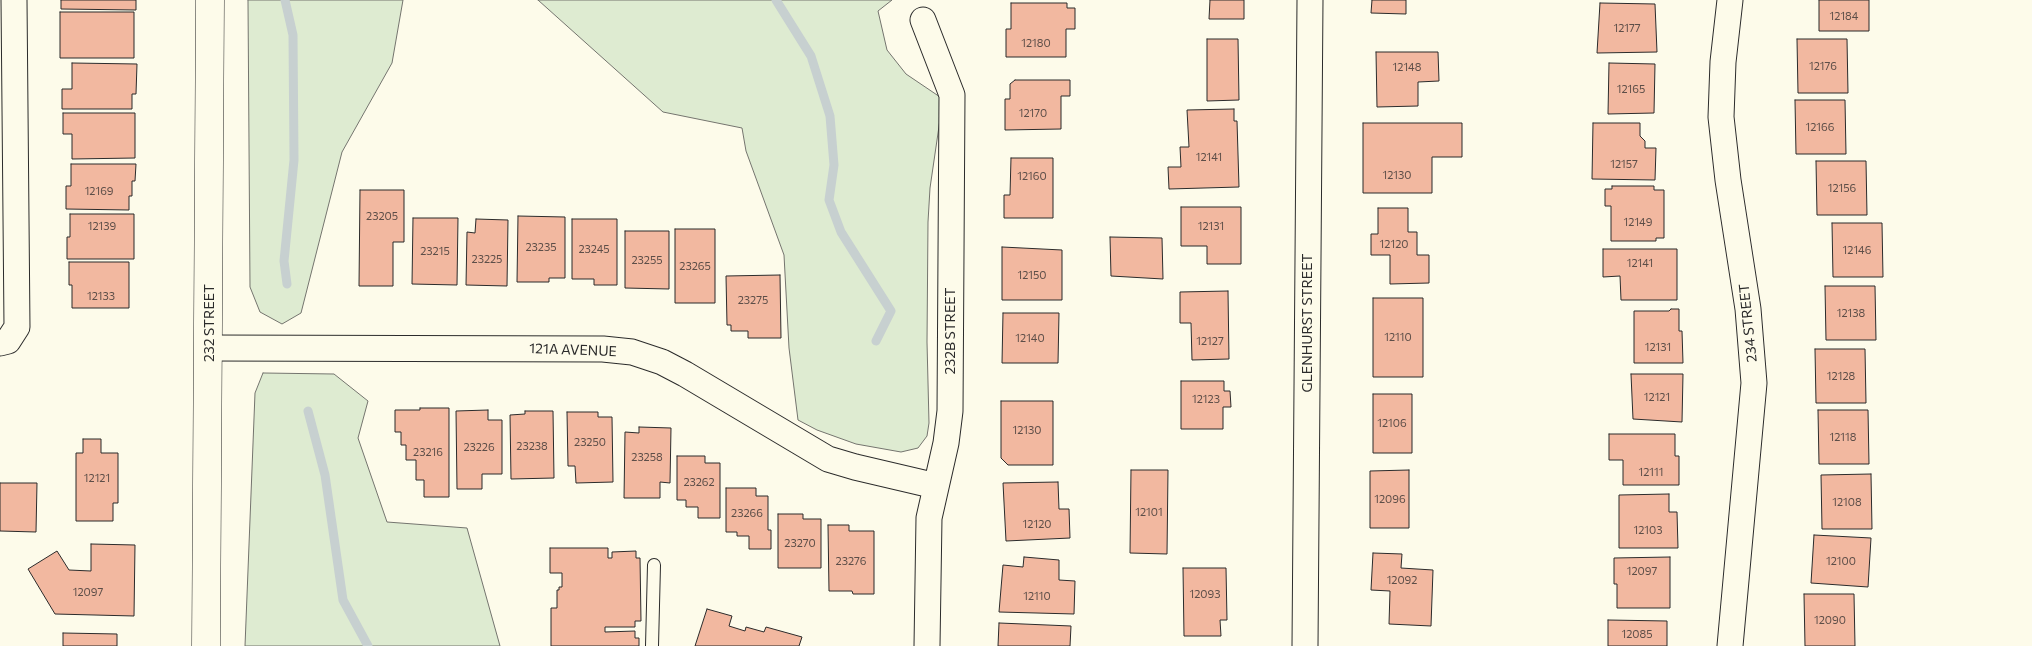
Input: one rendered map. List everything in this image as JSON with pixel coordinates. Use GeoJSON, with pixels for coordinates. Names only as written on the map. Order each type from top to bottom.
{"type":"FeatureCollection","features":[{"type":"Feature","properties":{"kind":"main road","name":"232 STREET"},"geometry":{"type":"LineString","coordinates":[[206,646],[210,0]]}},
{"type":"Feature","properties":{"kind":"street"},"geometry":{"type":"LineString","coordinates":[[0,343],[8,341],[17,327],[14,0]]}},
{"type":"Feature","properties":{"kind":"street","name":"GLENHURST STREET"},"geometry":{"type":"LineString","coordinates":[[1305,646],[1310,0]]}},
{"type":"Feature","properties":{"kind":"street","name":"234 STREET"},"geometry":{"type":"LineString","coordinates":[[1730,0],[1721,88],[1722,117],[1728,180],[1748,309],[1754,383],[1730,646]]}},
{"type":"Feature","properties":{"kind":"street","name":"232B STREET"},"geometry":{"type":"LineString","coordinates":[[923,20],[952,95],[950,412],[946,443],[929,518],[927,543],[927,646]]}},
{"type":"Feature","properties":{"kind":"street","name":"121A AVENUE"},"geometry":{"type":"LineString","coordinates":[[209,348],[603,349],[632,352],[662,362],[685,374],[828,459],[936,486]]}},
{"type":"Feature","properties":{"kind":"lane"},"geometry":{"type":"LineString","coordinates":[[652,646],[654,565]]}},
{"type":"Feature","properties":{"kind":"green space"},"geometry":{"type":"Polygon","coordinates":[[[248,0],[403,0],[392,63],[342,152],[301,313],[282,324],[260,312],[250,287],[248,0]]]}},
{"type":"Feature","properties":{"kind":"green space"},"geometry":{"type":"Polygon","coordinates":[[[538,0],[892,0],[878,11],[887,50],[906,74],[943,99],[930,188],[928,222],[927,342],[929,423],[927,436],[918,448],[901,452],[856,444],[817,430],[798,420],[789,348],[784,255],[746,151],[742,128],[663,112],[538,0]]]}},
{"type":"Feature","properties":{"kind":"green space"},"geometry":{"type":"Polygon","coordinates":[[[263,373],[334,374],[368,401],[358,438],[387,522],[467,528],[500,646],[245,646],[255,393],[263,373]]]}},
{"type":"Feature","properties":{"kind":"building"},"geometry":{"type":"Polygon","coordinates":[[[61,0],[136,0],[136,10],[61,9],[61,0]]]}},
{"type":"Feature","properties":{"kind":"building"},"geometry":{"type":"Polygon","coordinates":[[[1210,0],[1244,0],[1244,19],[1209,19],[1210,0]]]}},
{"type":"Feature","properties":{"kind":"building"},"geometry":{"type":"Polygon","coordinates":[[[1372,0],[1406,0],[1406,14],[1371,13],[1372,0]]]}},
{"type":"Feature","properties":{"kind":"building"},"geometry":{"type":"Polygon","coordinates":[[[1819,0],[1869,0],[1869,31],[1819,31],[1819,0]]]}},
{"type":"Feature","properties":{"kind":"building"},"geometry":{"type":"Polygon","coordinates":[[[1011,3],[1067,3],[1067,8],[1075,8],[1075,29],[1066,29],[1066,57],[1006,57],[1006,29],[1011,29],[1011,3]]]}},
{"type":"Feature","properties":{"kind":"building"},"geometry":{"type":"Polygon","coordinates":[[[1600,3],[1655,4],[1657,52],[1597,53],[1600,3]]]}},
{"type":"Feature","properties":{"kind":"building"},"geometry":{"type":"Polygon","coordinates":[[[60,12],[134,12],[134,58],[60,58],[60,12]]]}},
{"type":"Feature","properties":{"kind":"building"},"geometry":{"type":"Polygon","coordinates":[[[1207,39],[1238,39],[1239,100],[1207,101],[1207,39]]]}},
{"type":"Feature","properties":{"kind":"building"},"geometry":{"type":"Polygon","coordinates":[[[1797,39],[1847,39],[1848,93],[1798,93],[1797,39]]]}},
{"type":"Feature","properties":{"kind":"building"},"geometry":{"type":"Polygon","coordinates":[[[1376,52],[1438,52],[1439,81],[1418,82],[1418,106],[1377,107],[1376,52]]]}},
{"type":"Feature","properties":{"kind":"building"},"geometry":{"type":"Polygon","coordinates":[[[72,63],[137,64],[136,94],[132,94],[132,109],[62,109],[62,89],[72,89],[72,63]]]}},
{"type":"Feature","properties":{"kind":"building"},"geometry":{"type":"Polygon","coordinates":[[[1609,63],[1655,64],[1654,113],[1608,114],[1609,63]]]}},
{"type":"Feature","properties":{"kind":"building"},"geometry":{"type":"Polygon","coordinates":[[[1015,80],[1070,80],[1070,96],[1061,96],[1061,129],[1005,130],[1005,99],[1010,99],[1010,84],[1015,80]]]}},
{"type":"Feature","properties":{"kind":"building"},"geometry":{"type":"Polygon","coordinates":[[[1795,100],[1845,100],[1846,154],[1796,154],[1795,100]]]}},
{"type":"Feature","properties":{"kind":"building"},"geometry":{"type":"Polygon","coordinates":[[[1234,109],[1234,121],[1237,121],[1239,187],[1169,189],[1168,167],[1181,167],[1180,147],[1189,147],[1187,110],[1234,109]]]}},
{"type":"Feature","properties":{"kind":"building"},"geometry":{"type":"Polygon","coordinates":[[[63,113],[135,113],[135,158],[72,159],[72,134],[63,134],[63,113]]]}},
{"type":"Feature","properties":{"kind":"building"},"geometry":{"type":"Polygon","coordinates":[[[1363,123],[1462,123],[1462,157],[1432,157],[1432,193],[1363,193],[1363,123]]]}},
{"type":"Feature","properties":{"kind":"building"},"geometry":{"type":"Polygon","coordinates":[[[1593,123],[1640,123],[1640,136],[1645,141],[1645,148],[1656,148],[1655,180],[1592,179],[1593,123]]]}},
{"type":"Feature","properties":{"kind":"building"},"geometry":{"type":"Polygon","coordinates":[[[1011,158],[1053,158],[1053,218],[1004,218],[1004,195],[1010,195],[1011,158]]]}},
{"type":"Feature","properties":{"kind":"building"},"geometry":{"type":"Polygon","coordinates":[[[1816,161],[1866,161],[1867,215],[1817,215],[1816,161]]]}},
{"type":"Feature","properties":{"kind":"building"},"geometry":{"type":"Polygon","coordinates":[[[71,164],[136,164],[135,181],[132,181],[132,196],[129,196],[129,210],[66,209],[66,186],[71,186],[71,164]]]}},
{"type":"Feature","properties":{"kind":"building"},"geometry":{"type":"Polygon","coordinates":[[[1612,186],[1654,186],[1654,190],[1664,190],[1664,238],[1656,238],[1656,241],[1611,241],[1611,206],[1605,206],[1605,189],[1612,189],[1612,186]]]}},
{"type":"Feature","properties":{"kind":"building"},"geometry":{"type":"Polygon","coordinates":[[[360,190],[404,190],[404,242],[393,242],[393,286],[359,286],[360,190]]]}},
{"type":"Feature","properties":{"kind":"building"},"geometry":{"type":"Polygon","coordinates":[[[1181,207],[1241,207],[1241,264],[1207,264],[1207,246],[1181,246],[1181,207]]]}},
{"type":"Feature","properties":{"kind":"building"},"geometry":{"type":"Polygon","coordinates":[[[1378,208],[1408,208],[1408,232],[1417,232],[1417,255],[1429,255],[1429,283],[1390,284],[1390,255],[1371,255],[1371,234],[1378,234],[1378,208]]]}},
{"type":"Feature","properties":{"kind":"building"},"geometry":{"type":"Polygon","coordinates":[[[70,214],[134,214],[134,259],[67,259],[67,237],[70,237],[70,214]]]}},
{"type":"Feature","properties":{"kind":"building"},"geometry":{"type":"Polygon","coordinates":[[[518,216],[565,217],[565,278],[549,278],[549,282],[517,282],[518,216]]]}},
{"type":"Feature","properties":{"kind":"building"},"geometry":{"type":"Polygon","coordinates":[[[413,218],[458,218],[457,285],[412,284],[413,218]]]}},
{"type":"Feature","properties":{"kind":"building"},"geometry":{"type":"Polygon","coordinates":[[[476,219],[508,220],[507,286],[466,285],[467,232],[475,233],[476,219]]]}},
{"type":"Feature","properties":{"kind":"building"},"geometry":{"type":"Polygon","coordinates":[[[572,219],[617,219],[617,285],[594,285],[594,279],[572,279],[572,219]]]}},
{"type":"Feature","properties":{"kind":"building"},"geometry":{"type":"Polygon","coordinates":[[[1832,223],[1882,223],[1883,277],[1833,277],[1832,223]]]}},
{"type":"Feature","properties":{"kind":"building"},"geometry":{"type":"Polygon","coordinates":[[[675,229],[715,229],[715,303],[675,303],[675,229]]]}},
{"type":"Feature","properties":{"kind":"building"},"geometry":{"type":"Polygon","coordinates":[[[625,231],[669,231],[669,289],[625,288],[625,231]]]}},
{"type":"Feature","properties":{"kind":"building"},"geometry":{"type":"Polygon","coordinates":[[[1110,237],[1162,238],[1163,279],[1111,276],[1110,237]]]}},
{"type":"Feature","properties":{"kind":"building"},"geometry":{"type":"Polygon","coordinates":[[[1002,247],[1062,250],[1062,300],[1002,300],[1002,247]]]}},
{"type":"Feature","properties":{"kind":"building"},"geometry":{"type":"Polygon","coordinates":[[[1603,249],[1677,249],[1677,300],[1621,300],[1620,276],[1603,277],[1603,249]]]}},
{"type":"Feature","properties":{"kind":"building"},"geometry":{"type":"Polygon","coordinates":[[[69,262],[129,262],[129,308],[72,308],[69,262]]]}},
{"type":"Feature","properties":{"kind":"building"},"geometry":{"type":"Polygon","coordinates":[[[780,275],[781,338],[748,338],[748,331],[731,331],[731,325],[727,325],[726,276],[780,275]]]}},
{"type":"Feature","properties":{"kind":"building"},"geometry":{"type":"Polygon","coordinates":[[[1825,286],[1875,286],[1876,340],[1826,340],[1825,286]]]}},
{"type":"Feature","properties":{"kind":"building"},"geometry":{"type":"Polygon","coordinates":[[[1228,291],[1229,359],[1192,360],[1191,323],[1180,323],[1180,292],[1228,291]]]}},
{"type":"Feature","properties":{"kind":"building"},"geometry":{"type":"Polygon","coordinates":[[[1373,298],[1423,298],[1423,377],[1373,377],[1373,298]]]}},
{"type":"Feature","properties":{"kind":"building"},"geometry":{"type":"Polygon","coordinates":[[[1671,309],[1679,309],[1679,331],[1682,331],[1683,363],[1634,363],[1634,311],[1669,311],[1671,309]]]}},
{"type":"Feature","properties":{"kind":"building"},"geometry":{"type":"Polygon","coordinates":[[[1003,313],[1059,313],[1058,363],[1002,363],[1003,313]]]}},
{"type":"Feature","properties":{"kind":"building"},"geometry":{"type":"Polygon","coordinates":[[[1815,349],[1865,349],[1866,403],[1816,403],[1815,349]]]}},
{"type":"Feature","properties":{"kind":"building"},"geometry":{"type":"Polygon","coordinates":[[[1631,374],[1683,374],[1682,422],[1633,419],[1631,374]]]}},
{"type":"Feature","properties":{"kind":"building"},"geometry":{"type":"Polygon","coordinates":[[[1181,381],[1224,381],[1224,391],[1230,391],[1231,407],[1223,407],[1223,429],[1181,429],[1181,381]]]}},
{"type":"Feature","properties":{"kind":"building"},"geometry":{"type":"Polygon","coordinates":[[[1373,394],[1412,394],[1412,453],[1373,453],[1373,394]]]}},
{"type":"Feature","properties":{"kind":"building"},"geometry":{"type":"Polygon","coordinates":[[[1001,401],[1053,401],[1053,465],[1008,465],[1001,458],[1001,401]]]}},
{"type":"Feature","properties":{"kind":"building"},"geometry":{"type":"Polygon","coordinates":[[[420,408],[449,408],[449,497],[424,497],[424,480],[416,480],[416,460],[406,460],[406,445],[401,445],[401,432],[395,432],[395,410],[420,410],[420,408]]]}},
{"type":"Feature","properties":{"kind":"building"},"geometry":{"type":"Polygon","coordinates":[[[488,410],[488,420],[502,420],[502,474],[482,474],[482,489],[457,489],[456,411],[488,410]]]}},
{"type":"Feature","properties":{"kind":"building"},"geometry":{"type":"Polygon","coordinates":[[[1818,410],[1868,410],[1869,464],[1819,464],[1818,410]]]}},
{"type":"Feature","properties":{"kind":"building"},"geometry":{"type":"Polygon","coordinates":[[[525,411],[553,411],[554,478],[511,479],[510,415],[525,414],[525,411]]]}},
{"type":"Feature","properties":{"kind":"building"},"geometry":{"type":"Polygon","coordinates":[[[567,412],[598,412],[598,417],[612,417],[613,482],[576,483],[575,466],[568,466],[567,412]]]}},
{"type":"Feature","properties":{"kind":"building"},"geometry":{"type":"Polygon","coordinates":[[[639,427],[671,428],[670,483],[660,482],[660,498],[624,498],[625,432],[639,433],[639,427]]]}},
{"type":"Feature","properties":{"kind":"building"},"geometry":{"type":"Polygon","coordinates":[[[1609,434],[1675,434],[1675,456],[1679,456],[1679,485],[1623,485],[1623,460],[1609,460],[1609,434]]]}},
{"type":"Feature","properties":{"kind":"building"},"geometry":{"type":"Polygon","coordinates":[[[83,439],[101,439],[101,453],[118,453],[118,503],[113,503],[113,521],[76,521],[76,453],[83,453],[83,439]]]}},
{"type":"Feature","properties":{"kind":"building"},"geometry":{"type":"Polygon","coordinates":[[[677,456],[705,456],[705,463],[720,463],[720,518],[698,518],[698,507],[686,507],[686,500],[677,500],[677,456]]]}},
{"type":"Feature","properties":{"kind":"building"},"geometry":{"type":"Polygon","coordinates":[[[1131,470],[1168,470],[1167,554],[1130,553],[1131,470]]]}},
{"type":"Feature","properties":{"kind":"building"},"geometry":{"type":"Polygon","coordinates":[[[1409,470],[1409,528],[1370,528],[1370,471],[1409,470]]]}},
{"type":"Feature","properties":{"kind":"building"},"geometry":{"type":"Polygon","coordinates":[[[1871,474],[1872,529],[1822,529],[1821,475],[1871,474]]]}},
{"type":"Feature","properties":{"kind":"building"},"geometry":{"type":"Polygon","coordinates":[[[1058,482],[1059,509],[1069,509],[1070,538],[1006,541],[1003,483],[1058,482]]]}},
{"type":"Feature","properties":{"kind":"building"},"geometry":{"type":"Polygon","coordinates":[[[0,483],[37,483],[36,532],[0,531],[0,483]]]}},
{"type":"Feature","properties":{"kind":"building"},"geometry":{"type":"Polygon","coordinates":[[[726,488],[756,488],[756,496],[768,496],[768,530],[771,530],[771,549],[749,549],[749,536],[737,536],[737,532],[726,532],[726,488]]]}},
{"type":"Feature","properties":{"kind":"building"},"geometry":{"type":"Polygon","coordinates":[[[1669,494],[1669,512],[1677,512],[1678,548],[1619,548],[1619,495],[1669,494]]]}},
{"type":"Feature","properties":{"kind":"building"},"geometry":{"type":"Polygon","coordinates":[[[778,514],[803,514],[803,519],[821,519],[821,568],[778,568],[778,514]]]}},
{"type":"Feature","properties":{"kind":"building"},"geometry":{"type":"Polygon","coordinates":[[[828,525],[849,525],[849,531],[874,531],[874,594],[853,594],[852,591],[829,591],[828,525]]]}},
{"type":"Feature","properties":{"kind":"building"},"geometry":{"type":"Polygon","coordinates":[[[1814,535],[1871,538],[1868,587],[1811,583],[1814,535]]]}},
{"type":"Feature","properties":{"kind":"building"},"geometry":{"type":"Polygon","coordinates":[[[91,544],[135,545],[134,616],[55,614],[28,569],[57,551],[69,570],[91,571],[91,544]]]}},
{"type":"Feature","properties":{"kind":"building"},"geometry":{"type":"Polygon","coordinates":[[[550,548],[608,548],[608,558],[612,558],[612,552],[636,551],[636,558],[640,558],[641,621],[635,621],[635,627],[605,627],[605,632],[635,631],[635,638],[639,638],[639,646],[551,646],[551,608],[557,608],[557,590],[559,590],[559,587],[562,587],[562,573],[550,573],[550,548]]]}},
{"type":"Feature","properties":{"kind":"building"},"geometry":{"type":"Polygon","coordinates":[[[1373,553],[1402,554],[1401,568],[1433,570],[1431,626],[1389,624],[1390,591],[1371,590],[1373,553]]]}},
{"type":"Feature","properties":{"kind":"building"},"geometry":{"type":"Polygon","coordinates":[[[1024,557],[1059,560],[1059,580],[1075,581],[1074,614],[999,612],[1003,565],[1023,567],[1024,557]]]}},
{"type":"Feature","properties":{"kind":"building"},"geometry":{"type":"Polygon","coordinates":[[[1670,557],[1670,608],[1617,608],[1617,584],[1614,584],[1614,558],[1670,557]]]}},
{"type":"Feature","properties":{"kind":"building"},"geometry":{"type":"Polygon","coordinates":[[[1183,568],[1226,568],[1227,620],[1220,620],[1221,636],[1184,636],[1183,568]]]}},
{"type":"Feature","properties":{"kind":"building"},"geometry":{"type":"Polygon","coordinates":[[[1804,594],[1854,594],[1855,646],[1805,646],[1804,594]]]}},
{"type":"Feature","properties":{"kind":"building"},"geometry":{"type":"Polygon","coordinates":[[[707,609],[732,616],[729,626],[745,631],[746,627],[764,632],[766,627],[802,637],[799,646],[695,646],[707,609]]]}},
{"type":"Feature","properties":{"kind":"building"},"geometry":{"type":"Polygon","coordinates":[[[1608,620],[1667,621],[1667,646],[1608,646],[1608,620]]]}},
{"type":"Feature","properties":{"kind":"building"},"geometry":{"type":"Polygon","coordinates":[[[999,623],[1071,626],[1070,646],[998,646],[999,623]]]}},
{"type":"Feature","properties":{"kind":"building"},"geometry":{"type":"Polygon","coordinates":[[[63,633],[117,634],[117,646],[63,646],[63,633]]]}},
{"type":"Feature","properties":{"kind":"waterway"},"geometry":{"type":"LineString","coordinates":[[285,0],[293,35],[294,160],[284,261],[287,284]]}},
{"type":"Feature","properties":{"kind":"waterway"},"geometry":{"type":"LineString","coordinates":[[776,0],[811,56],[830,116],[834,165],[829,200],[841,232],[891,311],[876,341]]}},
{"type":"Feature","properties":{"kind":"waterway"},"geometry":{"type":"LineString","coordinates":[[308,411],[325,475],[343,600],[368,646]]}}]}
